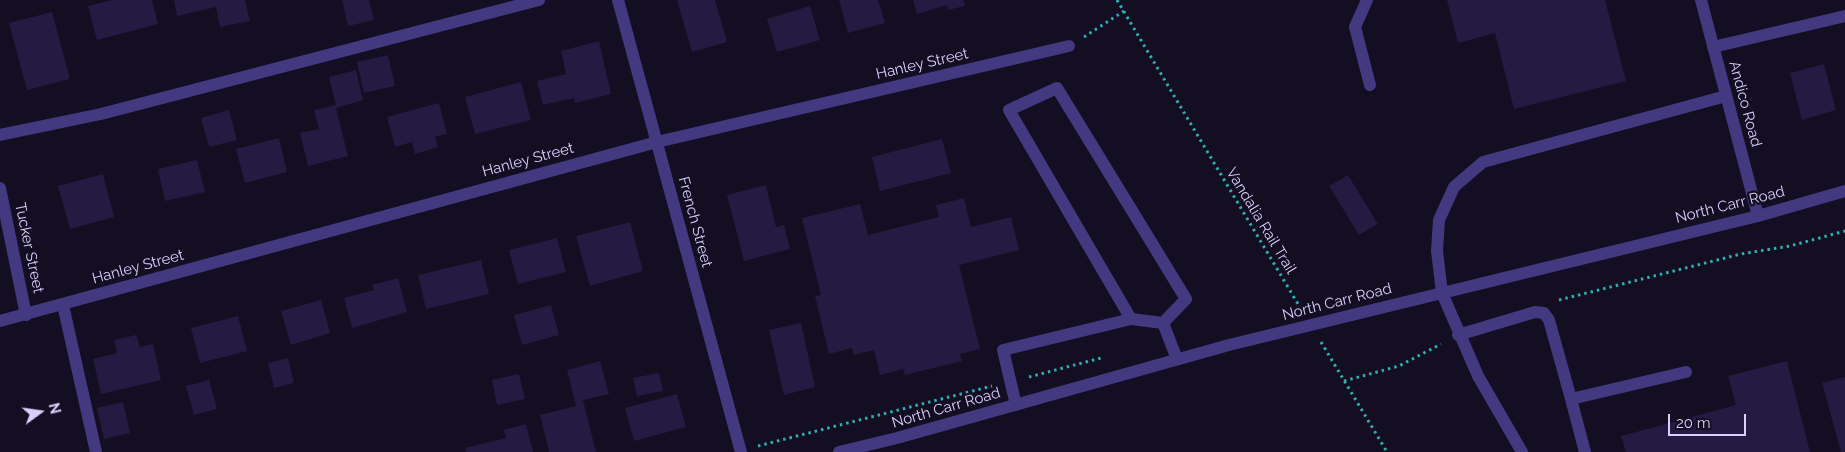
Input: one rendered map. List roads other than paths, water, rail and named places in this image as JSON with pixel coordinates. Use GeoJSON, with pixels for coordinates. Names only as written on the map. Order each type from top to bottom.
{"type":"FeatureCollection","features":[{"type":"Feature","properties":{"kind":"street"},"geometry":{"type":"LineString","coordinates":[[0,135],[101,114],[538,0]]}},
{"type":"Feature","properties":{"kind":"street","name":"French Street"},"geometry":{"type":"LineString","coordinates":[[618,0],[740,452]]}},
{"type":"Feature","properties":{"kind":"street"},"geometry":{"type":"LineString","coordinates":[[1368,0],[1355,27],[1370,85]]}},
{"type":"Feature","properties":{"kind":"street","name":"Andico Road"},"geometry":{"type":"LineString","coordinates":[[1701,0],[1758,216]]}},
{"type":"Feature","properties":{"kind":"street"},"geometry":{"type":"LineString","coordinates":[[1713,47],[1845,16]]}},
{"type":"Feature","properties":{"kind":"street","name":"Hanley Street"},"geometry":{"type":"LineString","coordinates":[[0,321],[657,142],[1069,46]]}},
{"type":"Feature","properties":{"kind":"street"},"geometry":{"type":"LineString","coordinates":[[1131,319],[1009,110],[1057,88],[1186,299],[1162,323]]}},
{"type":"Feature","properties":{"kind":"street"},"geometry":{"type":"LineString","coordinates":[[1522,452],[1478,376],[1458,335],[1442,293],[1437,251],[1439,220],[1454,187],[1484,162],[1726,96]]}},
{"type":"Feature","properties":{"kind":"street","name":"Tucker Street"},"geometry":{"type":"LineString","coordinates":[[0,188],[26,315]]}},
{"type":"Feature","properties":{"kind":"street","name":"North Carr Road"},"geometry":{"type":"LineString","coordinates":[[839,452],[897,438],[1310,325],[1758,216],[1845,191]]}},
{"type":"Feature","properties":{"kind":"street"},"geometry":{"type":"LineString","coordinates":[[63,305],[96,452]]}},
{"type":"Feature","properties":{"kind":"street"},"geometry":{"type":"LineString","coordinates":[[1458,335],[1535,312],[1544,313],[1549,320],[1585,452]]}},
{"type":"Feature","properties":{"kind":"street"},"geometry":{"type":"LineString","coordinates":[[1016,405],[1003,350],[1131,319],[1162,323]]}},
{"type":"Feature","properties":{"kind":"street"},"geometry":{"type":"LineString","coordinates":[[1162,323],[1177,360]]}},
{"type":"Feature","properties":{"kind":"street"},"geometry":{"type":"LineString","coordinates":[[1571,399],[1686,372]]}}]}
